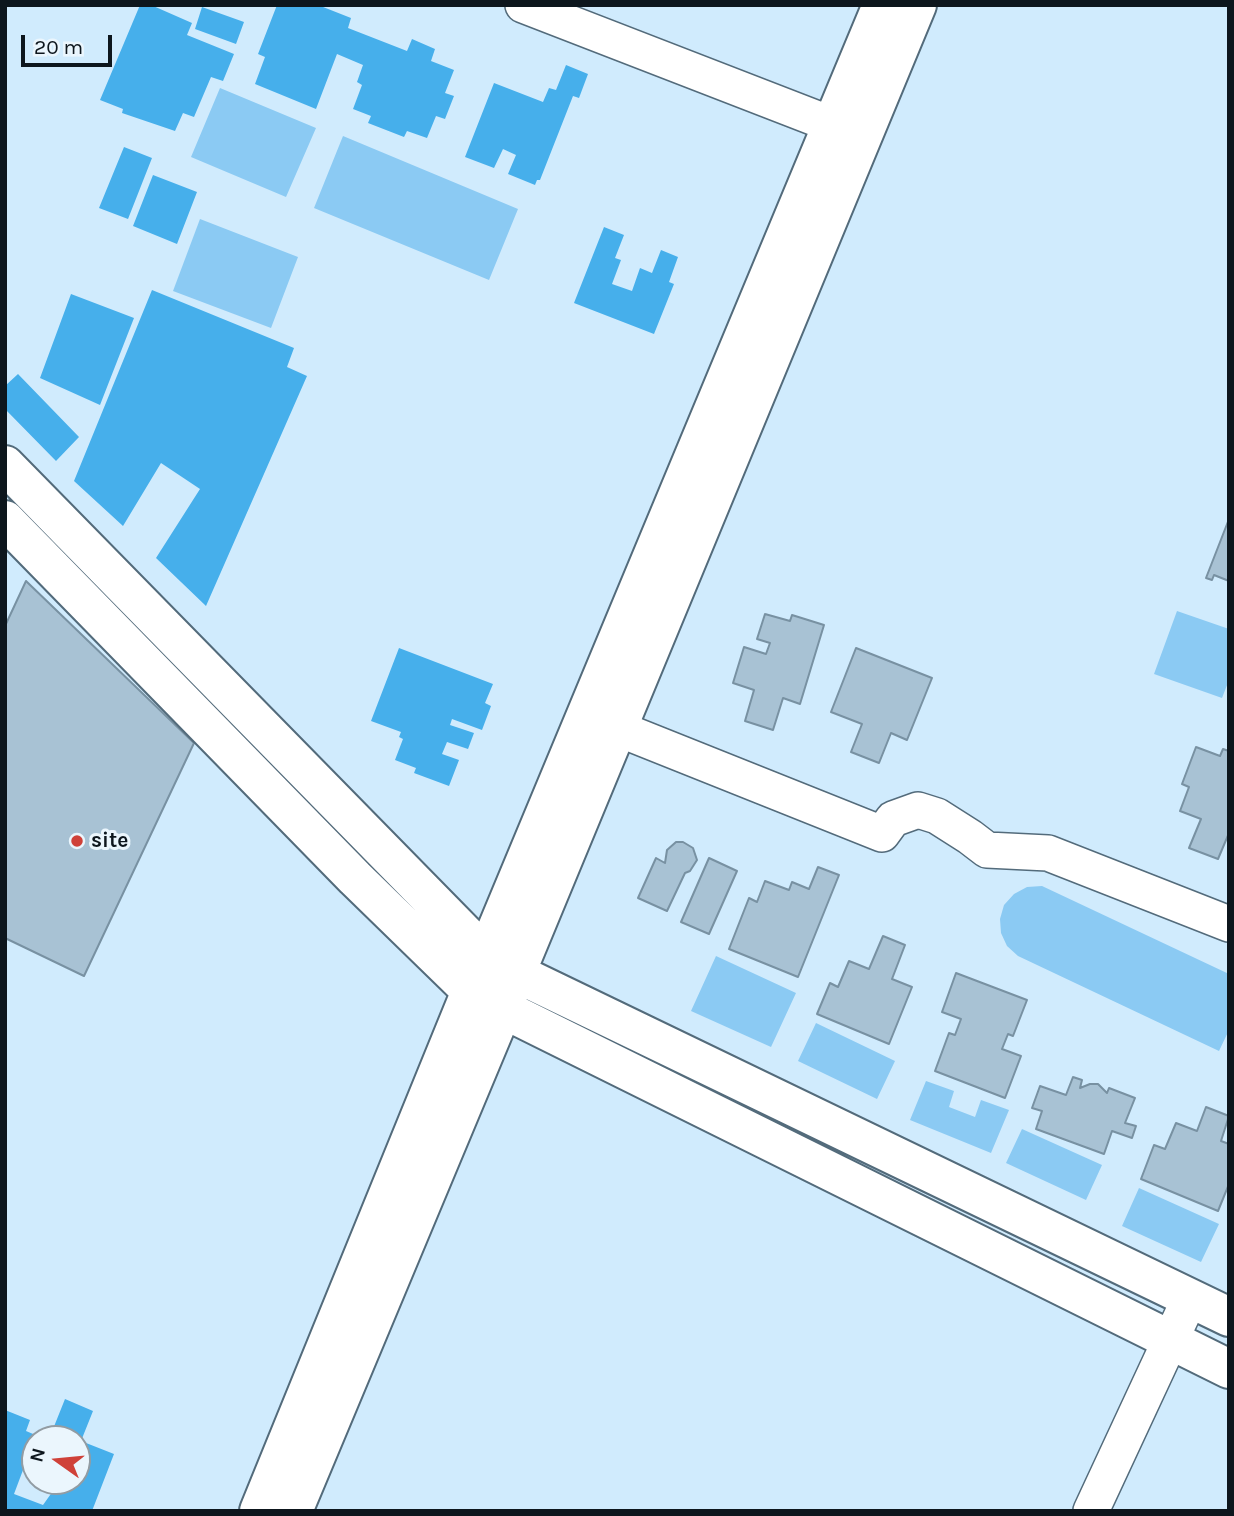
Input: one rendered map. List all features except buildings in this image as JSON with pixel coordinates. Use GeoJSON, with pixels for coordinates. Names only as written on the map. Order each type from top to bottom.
{"type":"FeatureCollection","features":[{"type":"Feature","properties":{"kind":"main road"},"geometry":{"type":"LineString","coordinates":[[502,963],[619,729],[848,131],[882,5]]}},
{"type":"Feature","properties":{"kind":"main road"},"geometry":{"type":"LineString","coordinates":[[293,1511],[502,963],[848,131],[917,5]]}},
{"type":"Feature","properties":{"kind":"main road"},"geometry":{"type":"LineString","coordinates":[[5,465],[471,940],[502,963],[1229,1317]]}},
{"type":"Feature","properties":{"kind":"main road"},"geometry":{"type":"LineString","coordinates":[[5,520],[355,878],[487,1000],[1229,1369]]}},
{"type":"Feature","properties":{"kind":"main road"},"geometry":{"type":"LineString","coordinates":[[259,1511],[487,1000]]}},
{"type":"Feature","properties":{"kind":"street"},"geometry":{"type":"LineString","coordinates":[[523,5],[848,131]]}},
{"type":"Feature","properties":{"kind":"street"},"geometry":{"type":"LineString","coordinates":[[619,729],[882,834],[894,818],[918,810],[937,816],[986,850],[1048,853],[1229,924]]}},
{"type":"Feature","properties":{"kind":"street"},"geometry":{"type":"LineString","coordinates":[[1091,1511],[1190,1298]]}},
{"type":"Feature","properties":{"kind":"shaded area"},"geometry":{"type":"Polygon","coordinates":[[[140,5],[151,5],[192,23],[187,35],[234,54],[223,81],[211,77],[194,117],[183,113],[175,131],[122,113],[123,109],[100,100],[140,5]]]}},
{"type":"Feature","properties":{"kind":"shaded area"},"geometry":{"type":"Polygon","coordinates":[[[277,5],[318,5],[351,18],[348,28],[407,51],[412,39],[435,49],[431,61],[454,70],[445,93],[454,96],[445,119],[436,116],[427,138],[407,131],[404,137],[368,123],[371,116],[353,109],[362,85],[357,82],[363,65],[337,54],[316,109],[255,84],[265,57],[258,54],[277,5]]]}},
{"type":"Feature","properties":{"kind":"shaded area"},"geometry":{"type":"Polygon","coordinates":[[[202,7],[244,22],[236,44],[195,29],[202,7]]]}},
{"type":"Feature","properties":{"kind":"shaded area"},"geometry":{"type":"Polygon","coordinates":[[[566,65],[588,74],[579,98],[573,96],[540,180],[537,180],[535,185],[508,174],[516,155],[503,149],[494,168],[465,157],[494,83],[543,102],[549,88],[556,90],[566,65]]]}},
{"type":"Feature","properties":{"kind":"shaded area"},"geometry":{"type":"Polygon","coordinates":[[[220,88],[316,128],[286,197],[191,157],[220,88]]]}},
{"type":"Feature","properties":{"kind":"shaded area"},"geometry":{"type":"Polygon","coordinates":[[[343,136],[518,209],[489,280],[314,208],[343,136]]]}},
{"type":"Feature","properties":{"kind":"shaded area"},"geometry":{"type":"Polygon","coordinates":[[[124,147],[152,158],[128,219],[99,208],[124,147]]]}},
{"type":"Feature","properties":{"kind":"shaded area"},"geometry":{"type":"Polygon","coordinates":[[[153,175],[197,192],[177,244],[133,226],[153,175]]]}},
{"type":"Feature","properties":{"kind":"shaded area"},"geometry":{"type":"Polygon","coordinates":[[[200,219],[298,257],[271,328],[173,291],[200,219]]]}},
{"type":"Feature","properties":{"kind":"shaded area"},"geometry":{"type":"Polygon","coordinates":[[[604,227],[624,235],[615,258],[621,260],[612,284],[632,291],[640,268],[652,273],[661,250],[678,257],[669,282],[674,284],[654,334],[574,303],[604,227]]]}},
{"type":"Feature","properties":{"kind":"shaded area"},"geometry":{"type":"Polygon","coordinates":[[[152,290],[294,348],[287,367],[307,376],[206,606],[156,558],[200,489],[161,463],[123,526],[74,481],[152,290]]]}},
{"type":"Feature","properties":{"kind":"shaded area"},"geometry":{"type":"Polygon","coordinates":[[[71,294],[134,318],[100,405],[40,378],[71,294]]]}},
{"type":"Feature","properties":{"kind":"shaded area"},"geometry":{"type":"Polygon","coordinates":[[[18,374],[79,437],[56,461],[5,409],[5,386],[18,374]]]}},
{"type":"Feature","properties":{"kind":"shaded area"},"geometry":{"type":"Polygon","coordinates":[[[1177,611],[1229,629],[1229,680],[1222,698],[1154,674],[1177,611]]]}},
{"type":"Feature","properties":{"kind":"shaded area"},"geometry":{"type":"Polygon","coordinates":[[[399,648],[493,684],[485,703],[491,706],[482,730],[452,719],[450,725],[474,733],[468,749],[447,742],[442,754],[459,760],[449,786],[414,773],[416,768],[395,760],[403,739],[399,737],[401,732],[371,721],[399,648]]]}},
{"type":"Feature","properties":{"kind":"shaded area"},"geometry":{"type":"Polygon","coordinates":[[[1042,886],[1229,974],[1229,1030],[1219,1051],[1018,956],[1007,946],[1001,933],[1000,919],[1004,905],[1014,894],[1027,887],[1042,886]]]}},
{"type":"Feature","properties":{"kind":"shaded area"},"geometry":{"type":"Polygon","coordinates":[[[716,956],[796,993],[771,1047],[691,1011],[716,956]]]}},
{"type":"Feature","properties":{"kind":"shaded area"},"geometry":{"type":"Polygon","coordinates":[[[816,1023],[895,1061],[877,1099],[798,1061],[816,1023]]]}},
{"type":"Feature","properties":{"kind":"shaded area"},"geometry":{"type":"Polygon","coordinates":[[[926,1081],[954,1091],[949,1107],[975,1117],[981,1100],[1009,1110],[991,1153],[910,1120],[926,1081]]]}},
{"type":"Feature","properties":{"kind":"shaded area"},"geometry":{"type":"Polygon","coordinates":[[[1022,1129],[1102,1165],[1086,1200],[1006,1163],[1022,1129]]]}},
{"type":"Feature","properties":{"kind":"shaded area"},"geometry":{"type":"Polygon","coordinates":[[[1139,1188],[1219,1224],[1201,1262],[1122,1226],[1139,1188]]]}},
{"type":"Feature","properties":{"kind":"shaded area"},"geometry":{"type":"Polygon","coordinates":[[[65,1399],[93,1411],[87,1425],[55,1425],[65,1399]]]}},
{"type":"Feature","properties":{"kind":"shaded area"},"geometry":{"type":"Polygon","coordinates":[[[5,1410],[30,1420],[28,1425],[21,1425],[21,1475],[14,1494],[43,1505],[50,1495],[91,1495],[91,1445],[114,1454],[92,1511],[5,1511],[5,1410]]]}},
{"type":"Feature","properties":{"kind":"place","name":"site"},"geometry":{"type":"Point","coordinates":[77,841]}}]}
